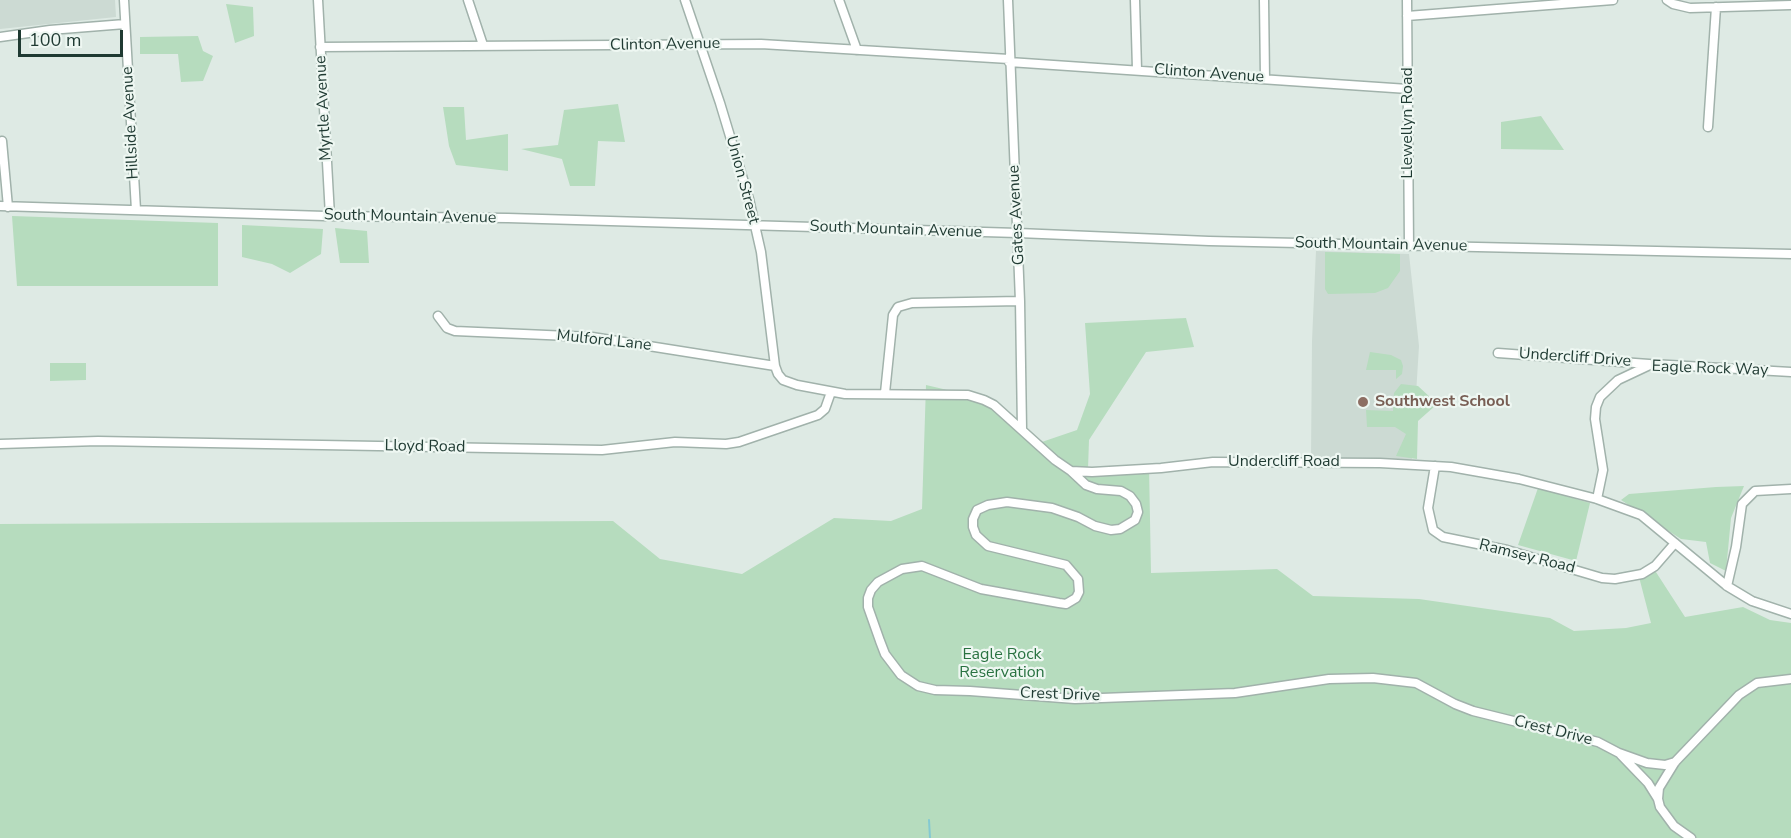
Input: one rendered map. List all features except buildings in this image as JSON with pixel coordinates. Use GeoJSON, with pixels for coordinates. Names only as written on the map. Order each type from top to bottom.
{"type":"FeatureCollection","features":[{"type":"Feature","properties":{"kind":"street","name":"Hillside Avenue"},"geometry":{"type":"LineString","coordinates":[[124,0],[136,210]]}},
{"type":"Feature","properties":{"kind":"street","name":"Myrtle Avenue"},"geometry":{"type":"LineString","coordinates":[[318,0],[330,216]]}},
{"type":"Feature","properties":{"kind":"street"},"geometry":{"type":"LineString","coordinates":[[468,0],[483,45]]}},
{"type":"Feature","properties":{"kind":"street","name":"Union Street"},"geometry":{"type":"LineString","coordinates":[[685,0],[723,112],[755,226],[761,252],[775,366]]}},
{"type":"Feature","properties":{"kind":"street"},"geometry":{"type":"LineString","coordinates":[[839,0],[857,50]]}},
{"type":"Feature","properties":{"kind":"street","name":"Gates Avenue"},"geometry":{"type":"LineString","coordinates":[[1008,0],[1018,233],[1022,429]]}},
{"type":"Feature","properties":{"kind":"street"},"geometry":{"type":"LineString","coordinates":[[1135,0],[1137,69]]}},
{"type":"Feature","properties":{"kind":"street"},"geometry":{"type":"LineString","coordinates":[[1264,0],[1265,78]]}},
{"type":"Feature","properties":{"kind":"street","name":"Llewellyn Road"},"geometry":{"type":"LineString","coordinates":[[1407,0],[1409,246]]}},
{"type":"Feature","properties":{"kind":"street"},"geometry":{"type":"LineString","coordinates":[[1407,16],[1613,0]]}},
{"type":"Feature","properties":{"kind":"street"},"geometry":{"type":"LineString","coordinates":[[1667,0],[1673,4],[1690,8],[1791,5]]}},
{"type":"Feature","properties":{"kind":"street"},"geometry":{"type":"LineString","coordinates":[[1708,127],[1716,7]]}},
{"type":"Feature","properties":{"kind":"street"},"geometry":{"type":"LineString","coordinates":[[0,37],[125,24]]}},
{"type":"Feature","properties":{"kind":"street","name":"Clinton Avenue"},"geometry":{"type":"LineString","coordinates":[[320,47],[765,44],[1408,88]]}},
{"type":"Feature","properties":{"kind":"street"},"geometry":{"type":"LineString","coordinates":[[2,141],[4,206]]}},
{"type":"Feature","properties":{"kind":"street","name":"South Mountain Avenue"},"geometry":{"type":"LineString","coordinates":[[4,206],[330,216],[508,218],[1207,241],[1791,254]]}},
{"type":"Feature","properties":{"kind":"street"},"geometry":{"type":"LineString","coordinates":[[885,393],[893,315],[898,308],[912,303],[1020,301]]}},
{"type":"Feature","properties":{"kind":"street","name":"Mulford Lane"},"geometry":{"type":"LineString","coordinates":[[438,316],[447,328],[455,331],[592,337],[775,366]]}},
{"type":"Feature","properties":{"kind":"street","name":"Undercliff Drive"},"geometry":{"type":"LineString","coordinates":[[1498,353],[1652,364]]}},
{"type":"Feature","properties":{"kind":"street","name":"Eagle Rock Way"},"geometry":{"type":"LineString","coordinates":[[1597,499],[1603,470],[1595,419],[1596,407],[1600,397],[1618,380],[1652,364],[1791,372]]}},
{"type":"Feature","properties":{"kind":"street"},"geometry":{"type":"LineString","coordinates":[[775,366],[783,380],[831,392],[968,395],[984,400],[994,405],[1054,460],[1071,471]]}},
{"type":"Feature","properties":{"kind":"street","name":"Lloyd Road"},"geometry":{"type":"LineString","coordinates":[[0,444],[98,441],[602,450],[675,442],[726,444],[818,415],[825,409],[831,392]]}},
{"type":"Feature","properties":{"kind":"street","name":"Undercliff Road"},"geometry":{"type":"LineString","coordinates":[[1071,471],[1102,472],[1213,462],[1380,463],[1451,467],[1519,479],[1597,499],[1641,516],[1727,586],[1752,601],[1791,614]]}},
{"type":"Feature","properties":{"kind":"street","name":"Ramsey Road"},"geometry":{"type":"LineString","coordinates":[[1435,466],[1428,508],[1433,530],[1443,537],[1517,553],[1602,578],[1615,579],[1642,574],[1655,566],[1675,543]]}},
{"type":"Feature","properties":{"kind":"street","name":"Crest Drive"},"geometry":{"type":"LineString","coordinates":[[1071,471],[1086,485],[1097,489],[1121,491],[1130,496],[1138,512],[1135,520],[1128,526],[1112,530],[1095,526],[1052,508],[1007,502],[988,505],[977,510],[973,519],[973,527],[976,535],[988,546],[1066,565],[1078,579],[1079,592],[1076,598],[1066,604],[1059,603],[981,589],[922,566],[902,569],[878,582],[868,598],[868,607],[885,654],[901,675],[918,686],[935,690],[1075,699],[1235,693],[1329,679],[1373,678],[1406,681],[1416,683],[1455,705],[1473,711],[1593,741],[1619,753],[1658,765],[1675,762]]}},
{"type":"Feature","properties":{"kind":"street"},"geometry":{"type":"LineString","coordinates":[[1727,586],[1736,547],[1740,508],[1745,500],[1755,491],[1791,489]]}},
{"type":"Feature","properties":{"kind":"street"},"geometry":{"type":"LineString","coordinates":[[1658,799],[1663,779],[1675,762],[1748,687],[1763,681],[1791,679]]}},
{"type":"Feature","properties":{"kind":"street","name":"Crest Drive"},"geometry":{"type":"LineString","coordinates":[[1619,753],[1648,783],[1660,807],[1674,826],[1691,838]]}},
{"type":"Feature","properties":{"kind":"shaded area"},"geometry":{"type":"Polygon","coordinates":[[[0,0],[115,0],[116,17],[0,29],[0,0]]]}},
{"type":"Feature","properties":{"kind":"shaded area","name":"Southwest School"},"geometry":{"type":"Polygon","coordinates":[[[1316,251],[1409,254],[1419,346],[1412,459],[1311,458],[1312,341],[1316,251]]]}},
{"type":"Feature","properties":{"kind":"green space"},"geometry":{"type":"Polygon","coordinates":[[[226,4],[253,7],[254,36],[235,43],[226,4]]]}},
{"type":"Feature","properties":{"kind":"green space"},"geometry":{"type":"Polygon","coordinates":[[[198,36],[203,51],[213,56],[203,81],[181,82],[178,54],[140,54],[140,37],[198,36]]]}},
{"type":"Feature","properties":{"kind":"green space"},"geometry":{"type":"Polygon","coordinates":[[[618,104],[625,142],[598,141],[595,186],[570,186],[562,159],[521,149],[558,145],[564,110],[618,104]]]}},
{"type":"Feature","properties":{"kind":"green space"},"geometry":{"type":"Polygon","coordinates":[[[443,107],[464,107],[466,140],[508,134],[508,171],[456,165],[449,146],[443,107]]]}},
{"type":"Feature","properties":{"kind":"green space"},"geometry":{"type":"Polygon","coordinates":[[[1541,116],[1564,150],[1501,149],[1501,122],[1541,116]]]}},
{"type":"Feature","properties":{"kind":"green space"},"geometry":{"type":"Polygon","coordinates":[[[12,216],[218,223],[218,286],[17,286],[12,216]]]}},
{"type":"Feature","properties":{"kind":"green space"},"geometry":{"type":"Polygon","coordinates":[[[242,225],[323,229],[321,254],[290,273],[272,264],[242,257],[242,225]]]}},
{"type":"Feature","properties":{"kind":"green space"},"geometry":{"type":"Polygon","coordinates":[[[335,228],[367,231],[369,263],[340,263],[335,228]]]}},
{"type":"Feature","properties":{"kind":"green space"},"geometry":{"type":"Polygon","coordinates":[[[1325,252],[1400,254],[1400,271],[1388,288],[1375,293],[1328,294],[1325,289],[1325,252]]]}},
{"type":"Feature","properties":{"kind":"green space","name":"Eagle Rock Reservation"},"geometry":{"type":"Polygon","coordinates":[[[1186,318],[1194,347],[1146,352],[1089,440],[1088,469],[1149,466],[1151,573],[1277,569],[1313,596],[1419,599],[1550,618],[1574,631],[1626,628],[1651,623],[1639,577],[1654,569],[1685,617],[1743,607],[1770,620],[1791,623],[1791,838],[0,838],[0,524],[613,521],[660,559],[742,574],[834,518],[891,521],[922,509],[926,385],[986,399],[1033,445],[1077,430],[1090,394],[1085,323],[1186,318]]]}},
{"type":"Feature","properties":{"kind":"green space"},"geometry":{"type":"Polygon","coordinates":[[[1370,352],[1391,355],[1401,360],[1402,374],[1396,379],[1396,370],[1366,370],[1370,352]]]}},
{"type":"Feature","properties":{"kind":"green space"},"geometry":{"type":"Polygon","coordinates":[[[50,363],[86,363],[86,380],[50,381],[50,363]]]}},
{"type":"Feature","properties":{"kind":"green space"},"geometry":{"type":"Polygon","coordinates":[[[1401,384],[1418,386],[1436,405],[1418,421],[1417,459],[1396,456],[1406,434],[1395,427],[1367,427],[1366,410],[1393,411],[1394,393],[1401,384]]]}},
{"type":"Feature","properties":{"kind":"green space"},"geometry":{"type":"Polygon","coordinates":[[[1744,486],[1731,518],[1726,571],[1710,563],[1706,542],[1681,539],[1621,500],[1629,494],[1744,486]]]}},
{"type":"Feature","properties":{"kind":"green space"},"geometry":{"type":"Polygon","coordinates":[[[1538,488],[1590,503],[1576,561],[1518,545],[1538,488]]]}},
{"type":"Feature","properties":{"kind":"waterway"},"geometry":{"type":"LineString","coordinates":[[929,820],[930,838]]}},
{"type":"Feature","properties":{"kind":"place","name":"Southwest School"},"geometry":{"type":"Point","coordinates":[1363,402]}}]}
